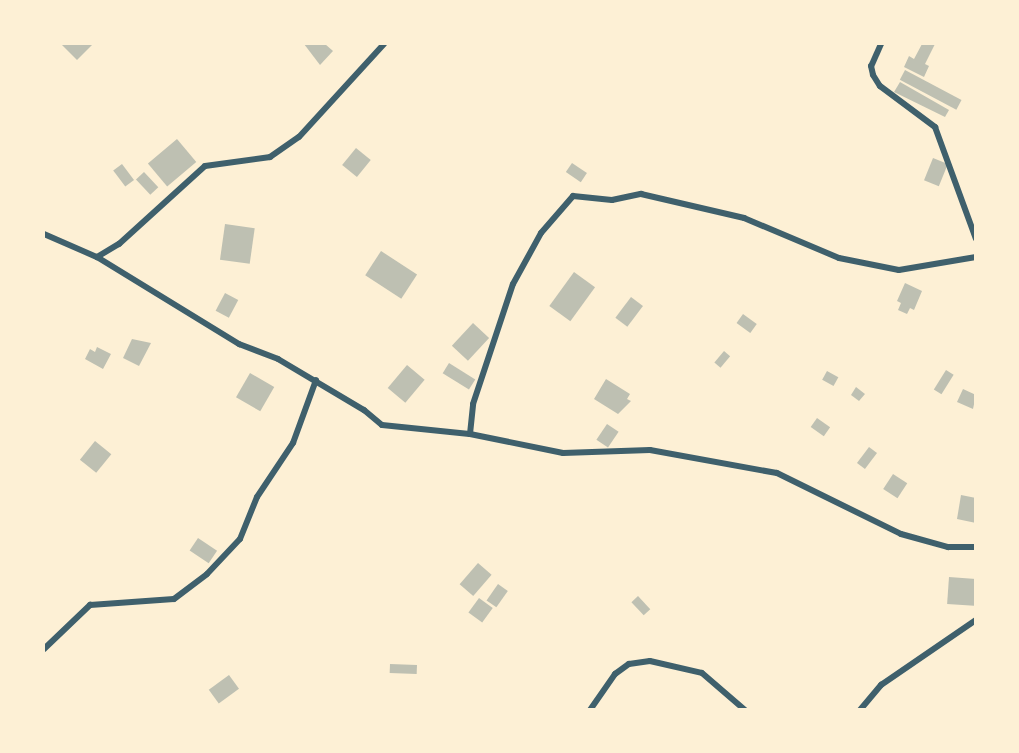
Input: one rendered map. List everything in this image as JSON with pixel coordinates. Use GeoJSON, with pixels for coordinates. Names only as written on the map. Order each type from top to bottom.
{"type":"FeatureCollection","features":[{"type":"Feature","properties":{"kind":"street"},"geometry":{"type":"LineString","coordinates":[[97,257],[119,244],[205,166],[270,157],[299,137],[384,44]]}},
{"type":"Feature","properties":{"kind":"street"},"geometry":{"type":"LineString","coordinates":[[881,44],[871,66],[873,75],[880,86],[922,113],[935,127],[975,238]]}},
{"type":"Feature","properties":{"kind":"street"},"geometry":{"type":"LineString","coordinates":[[470,434],[473,404],[513,284],[540,233],[573,196],[612,200],[641,194],[744,218],[839,258],[899,270],[975,257]]}},
{"type":"Feature","properties":{"kind":"street"},"geometry":{"type":"LineString","coordinates":[[44,234],[97,257],[239,344],[278,359],[316,380],[382,425],[470,434],[563,453],[650,450],[777,473],[901,534],[948,547],[975,547]]}},
{"type":"Feature","properties":{"kind":"street"},"geometry":{"type":"LineString","coordinates":[[44,649],[90,605],[174,599],[207,574],[240,539],[256,497],[293,442],[316,380]]}},
{"type":"Feature","properties":{"kind":"street"},"geometry":{"type":"LineString","coordinates":[[860,710],[881,685],[975,620]]}},
{"type":"Feature","properties":{"kind":"street"},"geometry":{"type":"LineString","coordinates":[[590,710],[615,674],[628,664],[650,661],[702,674],[745,710]]}},
{"type":"Feature","properties":{"kind":"building"},"geometry":{"type":"Polygon","coordinates":[[[61,44],[90,44],[92,45],[77,60],[61,44]]]}},
{"type":"Feature","properties":{"kind":"building"},"geometry":{"type":"Polygon","coordinates":[[[304,44],[325,44],[333,51],[320,65],[304,44]]]}},
{"type":"Feature","properties":{"kind":"building"},"geometry":{"type":"Polygon","coordinates":[[[922,44],[935,44],[925,64],[929,66],[924,77],[904,67],[909,56],[914,59],[922,44]]]}},
{"type":"Feature","properties":{"kind":"building"},"geometry":{"type":"Polygon","coordinates":[[[905,70],[962,100],[956,110],[900,80],[905,70]]]}},
{"type":"Feature","properties":{"kind":"building"},"geometry":{"type":"Polygon","coordinates":[[[900,82],[949,110],[945,117],[894,92],[900,82]]]}},
{"type":"Feature","properties":{"kind":"building"},"geometry":{"type":"Polygon","coordinates":[[[177,139],[196,162],[167,186],[148,163],[177,139]]]}},
{"type":"Feature","properties":{"kind":"building"},"geometry":{"type":"Polygon","coordinates":[[[356,148],[371,160],[357,177],[342,165],[356,148]]]}},
{"type":"Feature","properties":{"kind":"building"},"geometry":{"type":"Polygon","coordinates":[[[933,158],[948,164],[939,186],[924,180],[933,158]]]}},
{"type":"Feature","properties":{"kind":"building"},"geometry":{"type":"Polygon","coordinates":[[[572,163],[587,173],[581,182],[566,172],[572,163]]]}},
{"type":"Feature","properties":{"kind":"building"},"geometry":{"type":"Polygon","coordinates":[[[122,164],[134,180],[125,187],[113,171],[122,164]]]}},
{"type":"Feature","properties":{"kind":"building"},"geometry":{"type":"Polygon","coordinates":[[[144,172],[158,187],[150,195],[136,180],[144,172]]]}},
{"type":"Feature","properties":{"kind":"building"},"geometry":{"type":"Polygon","coordinates":[[[225,224],[255,228],[250,264],[220,260],[225,224]]]}},
{"type":"Feature","properties":{"kind":"building"},"geometry":{"type":"Polygon","coordinates":[[[381,251],[417,274],[401,299],[365,275],[381,251]]]}},
{"type":"Feature","properties":{"kind":"building"},"geometry":{"type":"Polygon","coordinates":[[[574,272],[595,287],[570,321],[549,306],[574,272]]]}},
{"type":"Feature","properties":{"kind":"building"},"geometry":{"type":"Polygon","coordinates":[[[905,283],[922,291],[914,310],[910,308],[907,314],[898,310],[901,303],[897,301],[905,283]]]}},
{"type":"Feature","properties":{"kind":"building"},"geometry":{"type":"Polygon","coordinates":[[[225,293],[238,300],[229,318],[216,311],[225,293]]]}},
{"type":"Feature","properties":{"kind":"building"},"geometry":{"type":"Polygon","coordinates":[[[631,297],[643,306],[627,327],[615,318],[631,297]]]}},
{"type":"Feature","properties":{"kind":"building"},"geometry":{"type":"Polygon","coordinates":[[[743,314],[757,324],[750,333],[737,323],[743,314]]]}},
{"type":"Feature","properties":{"kind":"building"},"geometry":{"type":"Polygon","coordinates":[[[473,323],[489,338],[468,361],[452,346],[473,323]]]}},
{"type":"Feature","properties":{"kind":"building"},"geometry":{"type":"Polygon","coordinates":[[[132,339],[151,343],[139,366],[123,358],[132,339]]]}},
{"type":"Feature","properties":{"kind":"building"},"geometry":{"type":"Polygon","coordinates":[[[97,347],[111,354],[103,369],[85,359],[90,349],[95,352],[97,347]]]}},
{"type":"Feature","properties":{"kind":"building"},"geometry":{"type":"Polygon","coordinates":[[[724,351],[730,356],[720,368],[714,362],[724,351]]]}},
{"type":"Feature","properties":{"kind":"building"},"geometry":{"type":"Polygon","coordinates":[[[449,363],[475,379],[469,390],[443,373],[449,363]]]}},
{"type":"Feature","properties":{"kind":"building"},"geometry":{"type":"Polygon","coordinates":[[[407,365],[425,380],[405,403],[388,388],[407,365]]]}},
{"type":"Feature","properties":{"kind":"building"},"geometry":{"type":"Polygon","coordinates":[[[946,370],[954,375],[941,394],[934,390],[946,370]]]}},
{"type":"Feature","properties":{"kind":"building"},"geometry":{"type":"Polygon","coordinates":[[[827,371],[838,377],[834,386],[822,380],[827,371]]]}},
{"type":"Feature","properties":{"kind":"building"},"geometry":{"type":"Polygon","coordinates":[[[250,373],[274,387],[260,411],[236,397],[250,373]]]}},
{"type":"Feature","properties":{"kind":"building"},"geometry":{"type":"Polygon","coordinates":[[[606,379],[630,394],[627,399],[631,401],[618,414],[594,399],[606,379]]]}},
{"type":"Feature","properties":{"kind":"building"},"geometry":{"type":"Polygon","coordinates":[[[856,387],[865,394],[859,401],[851,395],[856,387]]]}},
{"type":"Feature","properties":{"kind":"building"},"geometry":{"type":"Polygon","coordinates":[[[963,389],[976,395],[973,409],[957,402],[963,389]]]}},
{"type":"Feature","properties":{"kind":"building"},"geometry":{"type":"Polygon","coordinates":[[[817,418],[830,427],[824,436],[811,427],[817,418]]]}},
{"type":"Feature","properties":{"kind":"building"},"geometry":{"type":"Polygon","coordinates":[[[607,424],[619,432],[608,448],[596,440],[607,424]]]}},
{"type":"Feature","properties":{"kind":"building"},"geometry":{"type":"Polygon","coordinates":[[[95,441],[111,454],[96,473],[80,460],[95,441]]]}},
{"type":"Feature","properties":{"kind":"building"},"geometry":{"type":"Polygon","coordinates":[[[869,447],[877,453],[865,469],[857,463],[869,447]]]}},
{"type":"Feature","properties":{"kind":"building"},"geometry":{"type":"Polygon","coordinates":[[[893,474],[907,483],[897,498],[883,489],[893,474]]]}},
{"type":"Feature","properties":{"kind":"building"},"geometry":{"type":"Polygon","coordinates":[[[961,495],[976,498],[976,523],[957,519],[961,495]]]}},
{"type":"Feature","properties":{"kind":"building"},"geometry":{"type":"Polygon","coordinates":[[[198,538],[217,551],[209,563],[190,550],[198,538]]]}},
{"type":"Feature","properties":{"kind":"building"},"geometry":{"type":"Polygon","coordinates":[[[478,563],[492,575],[473,596],[460,584],[478,563]]]}},
{"type":"Feature","properties":{"kind":"building"},"geometry":{"type":"Polygon","coordinates":[[[949,577],[976,579],[974,606],[947,604],[949,577]]]}},
{"type":"Feature","properties":{"kind":"building"},"geometry":{"type":"Polygon","coordinates":[[[498,584],[508,591],[496,607],[487,600],[498,584]]]}},
{"type":"Feature","properties":{"kind":"building"},"geometry":{"type":"Polygon","coordinates":[[[638,596],[650,609],[644,615],[631,602],[638,596]]]}},
{"type":"Feature","properties":{"kind":"building"},"geometry":{"type":"Polygon","coordinates":[[[479,598],[493,608],[482,623],[468,613],[479,598]]]}},
{"type":"Feature","properties":{"kind":"building"},"geometry":{"type":"Polygon","coordinates":[[[390,664],[417,665],[417,674],[390,673],[390,664]]]}},
{"type":"Feature","properties":{"kind":"building"},"geometry":{"type":"Polygon","coordinates":[[[229,675],[239,689],[219,703],[209,690],[229,675]]]}}]}
